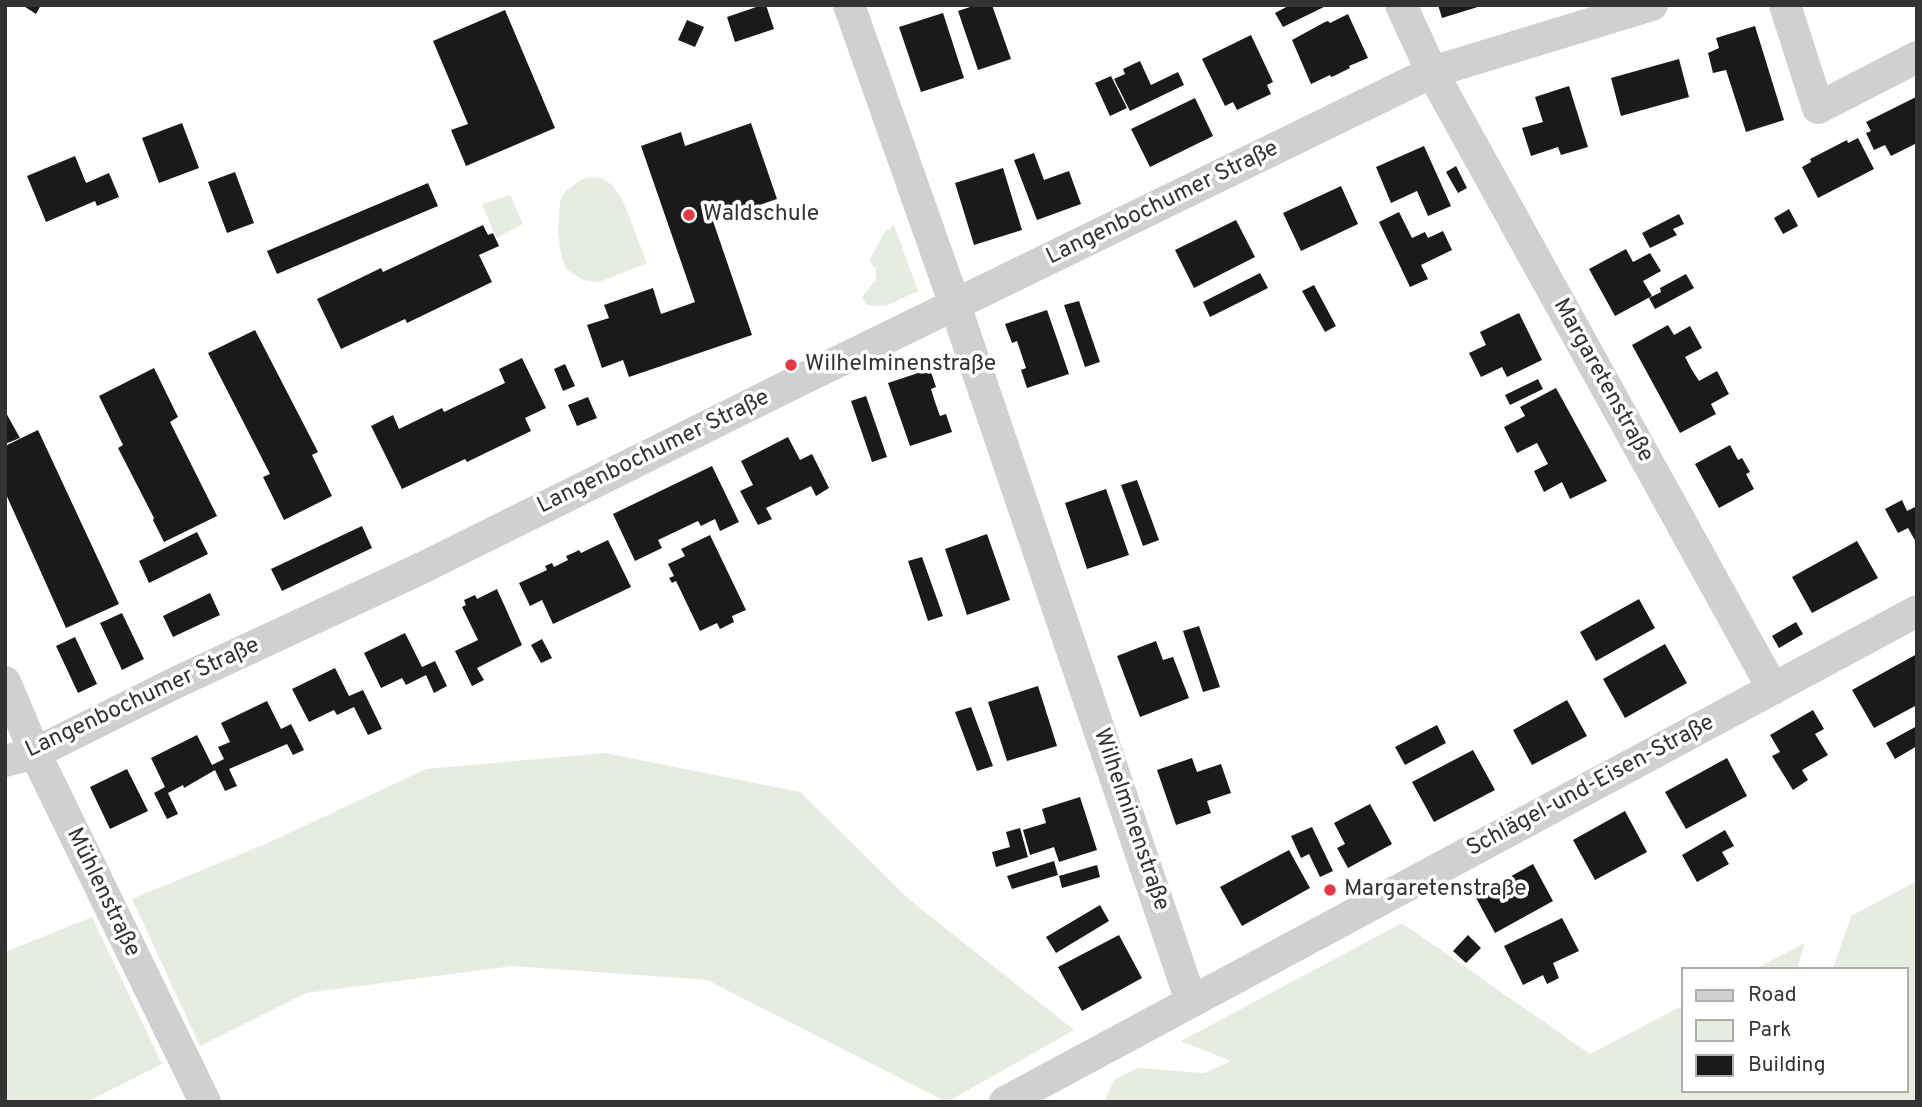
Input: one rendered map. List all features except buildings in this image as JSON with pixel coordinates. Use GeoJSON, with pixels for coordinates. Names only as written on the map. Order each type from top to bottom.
{"type":"FeatureCollection","features":[{"type":"Feature","properties":{"kind":"street","name":"Wilhelminenstraße"},"geometry":{"type":"LineString","coordinates":[[849,5],[956,305],[1191,1001]]}},
{"type":"Feature","properties":{"kind":"street","name":"Margaretenstraße"},"geometry":{"type":"LineString","coordinates":[[1401,5],[1432,72],[1773,689]]}},
{"type":"Feature","properties":{"kind":"street","name":"Langenbochumer Straße"},"geometry":{"type":"LineString","coordinates":[[20,757],[422,568],[1432,72],[1652,5]]}},
{"type":"Feature","properties":{"kind":"street"},"geometry":{"type":"LineString","coordinates":[[1784,5],[1818,108],[1917,57]]}},
{"type":"Feature","properties":{"kind":"street","name":"Schlägel-und-Eisen-Straße"},"geometry":{"type":"LineString","coordinates":[[1005,1102],[1917,611]]}},
{"type":"Feature","properties":{"kind":"street","name":"Mühlenstraße"},"geometry":{"type":"LineString","coordinates":[[5,682],[20,757],[205,1102]]}},
{"type":"Feature","properties":{"kind":"green space"},"geometry":{"type":"Polygon","coordinates":[[[589,177],[602,178],[612,185],[623,201],[647,263],[599,282],[583,280],[566,269],[558,232],[560,201],[565,192],[580,180],[589,177]]]}},
{"type":"Feature","properties":{"kind":"green space"},"geometry":{"type":"Polygon","coordinates":[[[510,195],[523,224],[496,238],[482,204],[510,195]]]}},
{"type":"Feature","properties":{"kind":"green space"},"geometry":{"type":"Polygon","coordinates":[[[894,225],[918,291],[886,306],[866,305],[862,297],[876,280],[876,269],[869,261],[884,233],[894,225]]]}},
{"type":"Feature","properties":{"kind":"green space"},"geometry":{"type":"Polygon","coordinates":[[[605,753],[800,792],[911,901],[1074,1030],[947,1102],[707,980],[513,966],[306,993],[200,1046],[132,899],[270,842],[426,769],[605,753]]]}},
{"type":"Feature","properties":{"kind":"green space"},"geometry":{"type":"Polygon","coordinates":[[[1917,881],[1917,1102],[1104,1102],[1114,1080],[1138,1068],[1204,1073],[1231,1061],[1181,1041],[1402,923],[1590,1054],[1680,1007],[1680,1093],[1908,1093],[1908,967],[1834,967],[1851,916],[1917,881]]]}},
{"type":"Feature","properties":{"kind":"green space"},"geometry":{"type":"Polygon","coordinates":[[[92,917],[162,1064],[87,1102],[5,1102],[5,952],[92,917]]]}},
{"type":"Feature","properties":{"kind":"green space"},"geometry":{"type":"Polygon","coordinates":[[[1805,943],[1798,967],[1759,967],[1805,943]]]}},
{"type":"Feature","properties":{"kind":"place","name":"Waldschule"},"geometry":{"type":"Point","coordinates":[689,215]}},
{"type":"Feature","properties":{"kind":"place","name":"Wilhelminenstraße"},"geometry":{"type":"Point","coordinates":[791,365]}},
{"type":"Feature","properties":{"kind":"place","name":"Margaretenstraße"},"geometry":{"type":"Point","coordinates":[1330,890]}}]}
